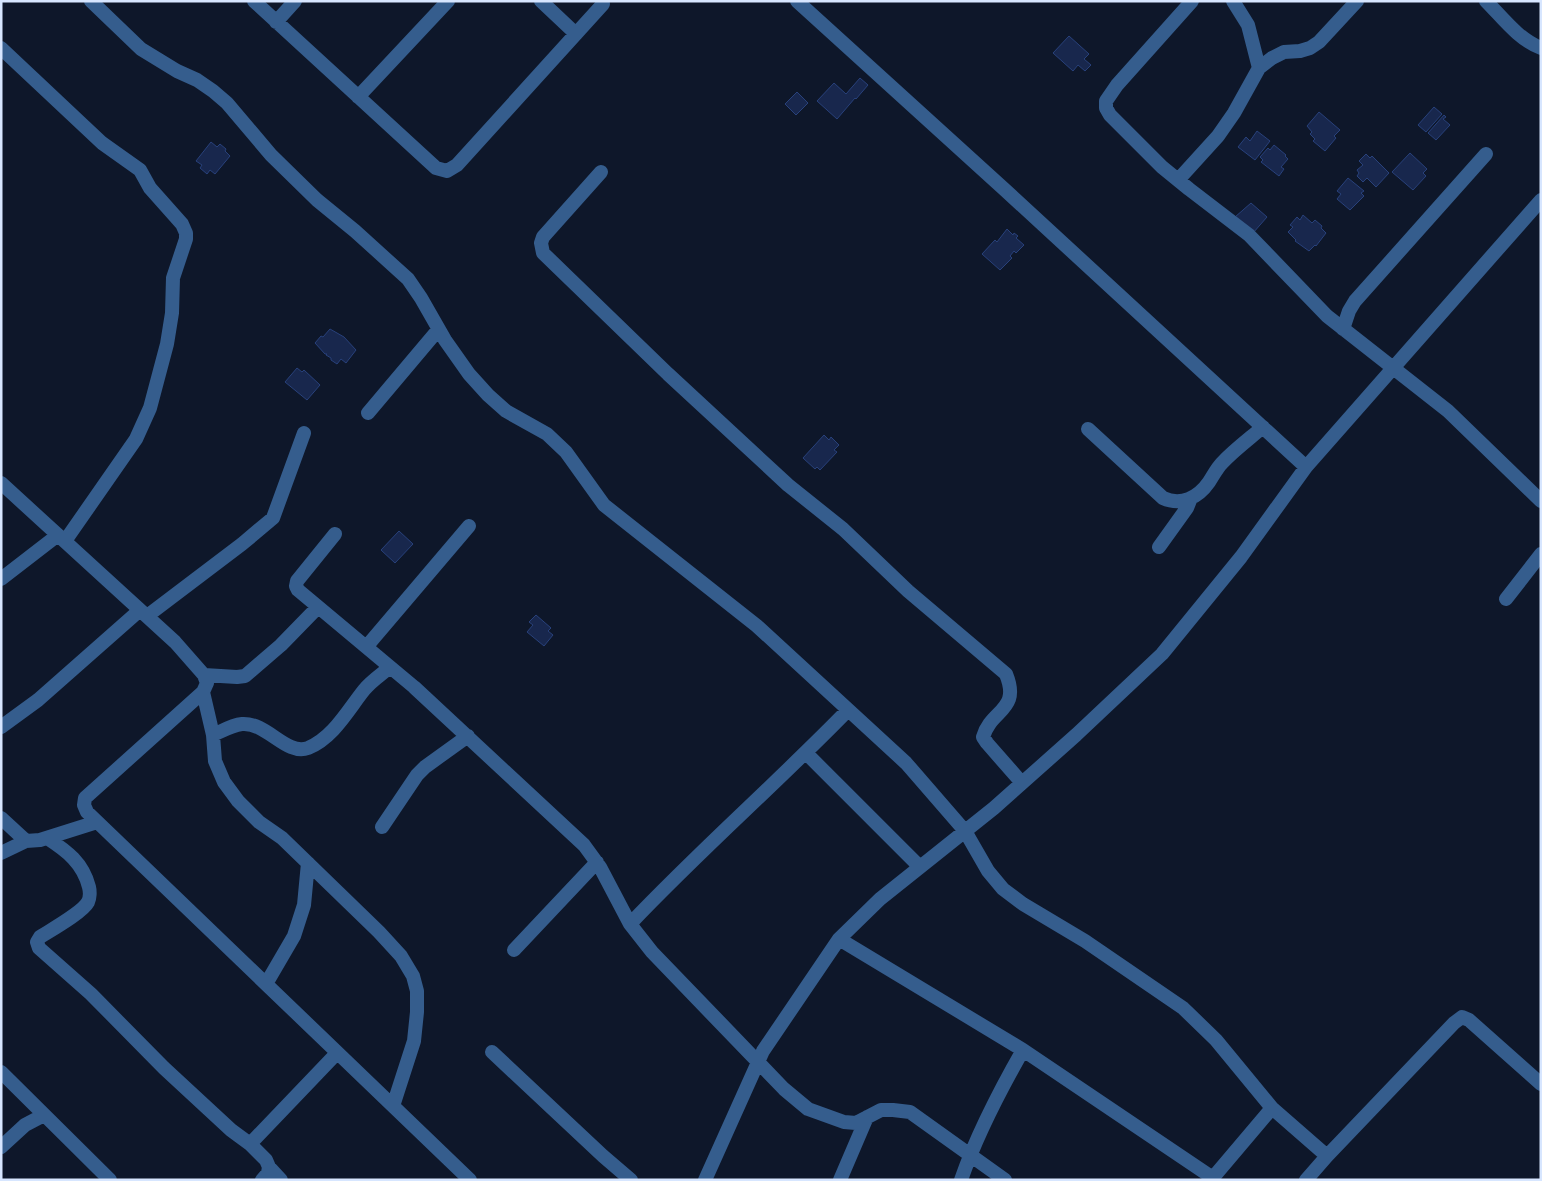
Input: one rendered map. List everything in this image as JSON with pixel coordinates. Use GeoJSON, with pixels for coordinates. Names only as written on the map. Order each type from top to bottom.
{"type":"FeatureCollection","features":[{"type":"Feature","properties":{"kind":"street"},"geometry":{"type":"LineString","coordinates":[[91,1],[141,49],[213,91],[226,103],[271,155],[316,200],[355,231],[408,279],[421,298],[438,330],[469,374],[506,411],[547,434],[566,452],[604,505],[757,626],[906,763],[965,831],[988,872],[1003,889],[1022,904],[1085,941],[1183,1008],[1216,1040],[1272,1108],[1327,1156]]}},
{"type":"Feature","properties":{"kind":"street"},"geometry":{"type":"LineString","coordinates":[[254,1],[436,168],[447,171],[457,165],[603,4]]}},
{"type":"Feature","properties":{"kind":"street"},"geometry":{"type":"LineString","coordinates":[[276,22],[295,1]]}},
{"type":"Feature","properties":{"kind":"street"},"geometry":{"type":"LineString","coordinates":[[358,97],[448,1]]}},
{"type":"Feature","properties":{"kind":"street"},"geometry":{"type":"LineString","coordinates":[[541,1],[576,34]]}},
{"type":"Feature","properties":{"kind":"street"},"geometry":{"type":"LineString","coordinates":[[796,1],[1033,215],[1306,467]]}},
{"type":"Feature","properties":{"kind":"street"},"geometry":{"type":"LineString","coordinates":[[1192,1],[1117,84],[1106,101],[1106,108],[1110,115],[1178,180],[1249,235],[1327,316],[1448,411],[1541,501]]}},
{"type":"Feature","properties":{"kind":"street"},"geometry":{"type":"LineString","coordinates":[[1233,1],[1248,25],[1259,68]]}},
{"type":"Feature","properties":{"kind":"street"},"geometry":{"type":"LineString","coordinates":[[1178,180],[1218,136],[1234,113],[1259,68],[1284,52],[1300,51],[1310,48],[1319,42],[1357,1]]}},
{"type":"Feature","properties":{"kind":"street"},"geometry":{"type":"LineString","coordinates":[[1486,1],[1511,28],[1534,46],[1541,48]]}},
{"type":"Feature","properties":{"kind":"street"},"geometry":{"type":"LineString","coordinates":[[1,48],[102,143],[140,170],[150,188],[182,224],[186,233],[186,239],[173,278],[172,313],[167,344],[150,408],[136,439],[62,538],[1,579]]}},
{"type":"Feature","properties":{"kind":"street"},"geometry":{"type":"LineString","coordinates":[[1343,329],[1349,311],[1355,301],[1486,154]]}},
{"type":"Feature","properties":{"kind":"street"},"geometry":{"type":"LineString","coordinates":[[602,172],[543,237],[541,243],[544,253],[668,374],[788,485],[843,529],[908,591],[1006,674],[1011,686],[1011,696],[986,729],[983,737],[1022,783]]}},
{"type":"Feature","properties":{"kind":"street"},"geometry":{"type":"LineString","coordinates":[[705,1180],[757,1061],[839,939],[880,900],[1022,783],[1162,654],[1241,557],[1306,467],[1541,200]]}},
{"type":"Feature","properties":{"kind":"street"},"geometry":{"type":"LineString","coordinates":[[368,413],[438,330]]}},
{"type":"Feature","properties":{"kind":"street"},"geometry":{"type":"LineString","coordinates":[[1088,429],[1163,498],[1172,502],[1191,498],[1200,493],[1220,465],[1263,427]]}},
{"type":"Feature","properties":{"kind":"street"},"geometry":{"type":"LineString","coordinates":[[1,728],[38,700],[143,613],[242,544],[273,518],[304,433]]}},
{"type":"Feature","properties":{"kind":"street"},"geometry":{"type":"LineString","coordinates":[[1,483],[175,642],[204,675],[207,684],[203,692],[85,798],[84,805],[87,812],[470,1180]]}},
{"type":"Feature","properties":{"kind":"street"},"geometry":{"type":"LineString","coordinates":[[1160,547],[1187,508],[1191,498]]}},
{"type":"Feature","properties":{"kind":"street"},"geometry":{"type":"LineString","coordinates":[[367,646],[469,526]]}},
{"type":"Feature","properties":{"kind":"street"},"geometry":{"type":"LineString","coordinates":[[335,534],[297,581],[296,586],[298,590],[367,646],[468,736],[584,845],[597,862],[630,924],[652,952],[784,1090],[808,1109],[844,1122],[856,1123],[881,1110],[910,1112],[1005,1180]]}},
{"type":"Feature","properties":{"kind":"street"},"geometry":{"type":"LineString","coordinates":[[1506,598],[1541,554]]}},
{"type":"Feature","properties":{"kind":"street"},"geometry":{"type":"LineString","coordinates":[[204,675],[245,676],[281,645],[318,607]]}},
{"type":"Feature","properties":{"kind":"street"},"geometry":{"type":"LineString","coordinates":[[213,735],[232,726],[242,724],[254,725],[297,750],[317,744],[328,734],[365,688],[390,667]]}},
{"type":"Feature","properties":{"kind":"street"},"geometry":{"type":"LineString","coordinates":[[203,692],[213,735],[215,761],[224,782],[238,800],[260,822],[282,838],[401,956],[413,976],[417,991],[414,1041],[393,1106]]}},
{"type":"Feature","properties":{"kind":"street"},"geometry":{"type":"LineString","coordinates":[[630,924],[680,872],[806,753],[848,710]]}},
{"type":"Feature","properties":{"kind":"street"},"geometry":{"type":"LineString","coordinates":[[382,827],[417,775],[468,736]]}},
{"type":"Feature","properties":{"kind":"street"},"geometry":{"type":"LineString","coordinates":[[806,753],[920,867]]}},
{"type":"Feature","properties":{"kind":"street"},"geometry":{"type":"LineString","coordinates":[[1,818],[26,841]]}},
{"type":"Feature","properties":{"kind":"street"},"geometry":{"type":"LineString","coordinates":[[1,853],[26,841],[47,838],[97,822]]}},
{"type":"Feature","properties":{"kind":"street"},"geometry":{"type":"LineString","coordinates":[[47,838],[66,850],[79,863],[86,876],[90,891],[88,902],[78,912],[40,937],[37,942],[39,948],[91,994],[164,1068],[231,1130],[250,1144],[266,1160],[269,1167],[281,1180]]}},
{"type":"Feature","properties":{"kind":"street"},"geometry":{"type":"LineString","coordinates":[[514,950],[597,862]]}},
{"type":"Feature","properties":{"kind":"street"},"geometry":{"type":"LineString","coordinates":[[266,984],[282,959],[304,905],[308,863]]}},
{"type":"Feature","properties":{"kind":"street"},"geometry":{"type":"LineString","coordinates":[[839,939],[1023,1050],[1212,1179],[1272,1108]]}},
{"type":"Feature","properties":{"kind":"street"},"geometry":{"type":"LineString","coordinates":[[1306,1180],[1454,1023],[1462,1017],[1469,1020],[1541,1084]]}},
{"type":"Feature","properties":{"kind":"street"},"geometry":{"type":"LineString","coordinates":[[961,1180],[970,1154],[999,1092],[1023,1050]]}},
{"type":"Feature","properties":{"kind":"street"},"geometry":{"type":"LineString","coordinates":[[492,1052],[631,1180]]}},
{"type":"Feature","properties":{"kind":"street"},"geometry":{"type":"LineString","coordinates":[[250,1144],[337,1053]]}},
{"type":"Feature","properties":{"kind":"street"},"geometry":{"type":"LineString","coordinates":[[1,1072],[110,1180]]}},
{"type":"Feature","properties":{"kind":"street"},"geometry":{"type":"LineString","coordinates":[[1,1147],[25,1125],[44,1115]]}},
{"type":"Feature","properties":{"kind":"street"},"geometry":{"type":"LineString","coordinates":[[840,1180],[867,1117]]}},
{"type":"Feature","properties":{"kind":"street"},"geometry":{"type":"LineString","coordinates":[[262,1180],[268,1173],[269,1167]]}},
{"type":"Feature","properties":{"kind":"building"},"geometry":{"type":"Polygon","coordinates":[[[1069,36],[1089,54],[1084,59],[1091,65],[1085,71],[1078,65],[1073,71],[1053,53],[1069,36]]]}},
{"type":"Feature","properties":{"kind":"building"},"geometry":{"type":"Polygon","coordinates":[[[860,78],[868,85],[837,119],[817,101],[834,83],[846,94],[860,78]]]}},
{"type":"Feature","properties":{"kind":"building"},"geometry":{"type":"Polygon","coordinates":[[[797,92],[808,103],[796,115],[785,104],[797,92]]]}},
{"type":"Feature","properties":{"kind":"building"},"geometry":{"type":"Polygon","coordinates":[[[1434,107],[1442,114],[1426,132],[1418,125],[1434,107]]]}},
{"type":"Feature","properties":{"kind":"building"},"geometry":{"type":"Polygon","coordinates":[[[1319,112],[1340,130],[1325,151],[1313,141],[1315,139],[1310,134],[1312,132],[1307,126],[1319,112]]]}},
{"type":"Feature","properties":{"kind":"building"},"geometry":{"type":"Polygon","coordinates":[[[1444,115],[1446,117],[1443,119],[1450,125],[1436,140],[1428,133],[1444,115]]]}},
{"type":"Feature","properties":{"kind":"building"},"geometry":{"type":"Polygon","coordinates":[[[1257,131],[1270,141],[1255,160],[1238,147],[1246,137],[1250,141],[1257,131]]]}},
{"type":"Feature","properties":{"kind":"building"},"geometry":{"type":"Polygon","coordinates":[[[211,142],[217,147],[220,144],[230,156],[215,174],[210,170],[207,174],[200,168],[202,165],[196,161],[211,142]]]}},
{"type":"Feature","properties":{"kind":"building"},"geometry":{"type":"Polygon","coordinates":[[[1274,145],[1288,159],[1281,167],[1284,169],[1279,176],[1261,162],[1263,160],[1260,157],[1268,148],[1270,150],[1274,145]]]}},
{"type":"Feature","properties":{"kind":"building"},"geometry":{"type":"Polygon","coordinates":[[[1410,153],[1427,169],[1423,173],[1426,176],[1413,190],[1392,172],[1410,153]]]}},
{"type":"Feature","properties":{"kind":"building"},"geometry":{"type":"Polygon","coordinates":[[[1366,154],[1370,158],[1372,156],[1389,173],[1376,187],[1367,178],[1363,182],[1357,176],[1359,173],[1357,170],[1363,165],[1359,161],[1366,154]]]}},
{"type":"Feature","properties":{"kind":"building"},"geometry":{"type":"Polygon","coordinates":[[[1348,178],[1364,191],[1361,193],[1364,196],[1350,210],[1337,199],[1341,194],[1337,191],[1348,178]]]}},
{"type":"Feature","properties":{"kind":"building"},"geometry":{"type":"Polygon","coordinates":[[[1251,203],[1267,217],[1253,233],[1235,217],[1251,203]]]}},
{"type":"Feature","properties":{"kind":"building"},"geometry":{"type":"Polygon","coordinates":[[[1303,215],[1312,223],[1315,220],[1326,233],[1316,246],[1309,251],[1295,241],[1288,232],[1293,227],[1290,225],[1297,217],[1300,220],[1303,215]]]}},
{"type":"Feature","properties":{"kind":"building"},"geometry":{"type":"Polygon","coordinates":[[[1007,229],[1013,235],[1014,233],[1018,236],[1016,238],[1024,245],[1016,253],[1014,251],[1010,256],[1012,258],[1000,270],[982,254],[995,240],[997,242],[1007,229]]]}},
{"type":"Feature","properties":{"kind":"building"},"geometry":{"type":"Polygon","coordinates":[[[330,329],[344,337],[356,350],[346,363],[341,359],[337,364],[315,343],[330,329]]]}},
{"type":"Feature","properties":{"kind":"building"},"geometry":{"type":"Polygon","coordinates":[[[297,368],[302,372],[304,370],[320,385],[307,400],[285,382],[297,368]]]}},
{"type":"Feature","properties":{"kind":"building"},"geometry":{"type":"Polygon","coordinates":[[[824,435],[829,440],[831,437],[839,445],[834,450],[837,452],[820,470],[817,467],[815,469],[803,458],[824,435]]]}},
{"type":"Feature","properties":{"kind":"building"},"geometry":{"type":"Polygon","coordinates":[[[399,531],[413,544],[395,563],[381,550],[399,531]]]}},
{"type":"Feature","properties":{"kind":"building"},"geometry":{"type":"Polygon","coordinates":[[[536,615],[551,628],[548,631],[553,635],[544,646],[527,632],[533,625],[529,622],[536,615]]]}}]}
